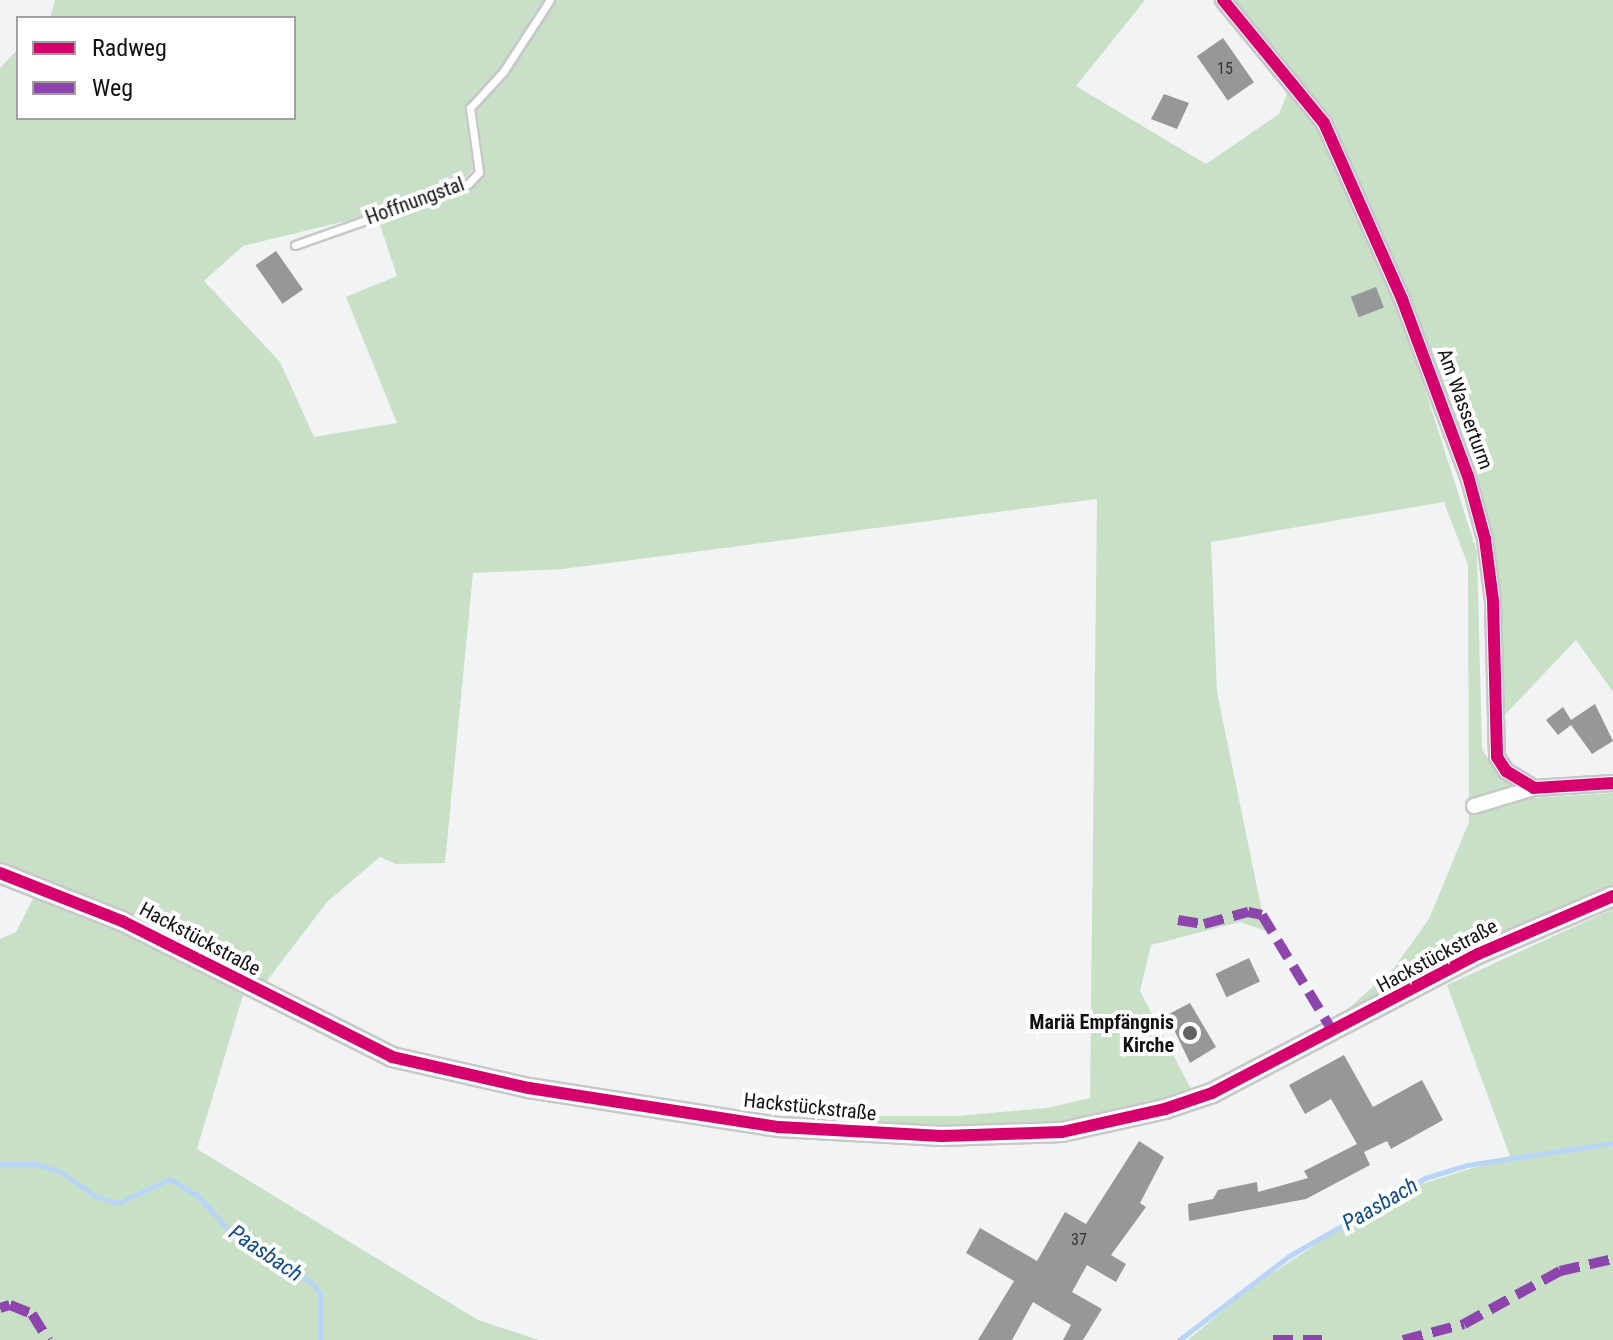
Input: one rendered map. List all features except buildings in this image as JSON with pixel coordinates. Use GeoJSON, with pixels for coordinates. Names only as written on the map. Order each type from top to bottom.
{"type":"FeatureCollection","features":[{"type":"Feature","properties":{"kind":"street","name":"Am Wasserturm"},"geometry":{"type":"LineString","coordinates":[[1223,0],[1324,123],[1402,299],[1468,476],[1485,539],[1495,646],[1497,757],[1506,771],[1534,788]]}},
{"type":"Feature","properties":{"kind":"street"},"geometry":{"type":"LineString","coordinates":[[1474,806],[1534,788],[1613,783]]}},
{"type":"Feature","properties":{"kind":"street","name":"Hackstückstraße"},"geometry":{"type":"LineString","coordinates":[[0,873],[122,921],[392,1057],[529,1088],[779,1127],[928,1136],[1062,1132],[1165,1109],[1254,1073],[1478,954],[1613,896]]}},
{"type":"Feature","properties":{"kind":"lane","name":"Hoffnungstal"},"geometry":{"type":"LineString","coordinates":[[295,245],[468,184],[479,172],[470,108],[503,72],[550,0]]}},
{"type":"Feature","properties":{"kind":"green space"},"geometry":{"type":"Polygon","coordinates":[[[55,0],[546,0],[501,69],[467,107],[474,168],[466,177],[363,217],[243,246],[204,281],[280,362],[314,437],[397,423],[346,297],[397,276],[378,219],[468,189],[485,176],[472,109],[503,78],[556,0],[1145,0],[1076,86],[1206,164],[1279,114],[1290,86],[1312,116],[1401,314],[1477,552],[1482,749],[1499,776],[1532,798],[1613,793],[1613,887],[1462,953],[1330,1025],[1394,968],[1429,919],[1469,822],[1468,565],[1444,502],[1211,542],[1217,692],[1266,931],[1240,922],[1151,945],[1140,991],[1192,1091],[1163,1104],[1059,1126],[920,1127],[779,1116],[957,1116],[1047,1108],[1090,1098],[1097,499],[563,569],[473,573],[445,863],[396,864],[380,857],[327,902],[263,986],[158,928],[0,866],[0,68],[16,51],[16,120],[296,120],[296,16],[51,16],[55,0]]]}},
{"type":"Feature","properties":{"kind":"green space"},"geometry":{"type":"Polygon","coordinates":[[[1233,0],[1613,0],[1613,692],[1576,640],[1499,721],[1494,549],[1426,341],[1337,133],[1312,94],[1233,0]]]}},
{"type":"Feature","properties":{"kind":"green space"},"geometry":{"type":"Polygon","coordinates":[[[35,895],[139,939],[243,995],[197,1149],[478,1320],[539,1340],[0,1340],[0,939],[16,932],[35,895]]]}},
{"type":"Feature","properties":{"kind":"green space"},"geometry":{"type":"Polygon","coordinates":[[[1613,909],[1613,1340],[1188,1340],[1251,1287],[1361,1215],[1416,1186],[1510,1156],[1447,985],[1613,909]]]}},
{"type":"Feature","properties":{"kind":"waterway","name":"Paasbach"},"geometry":{"type":"LineString","coordinates":[[1179,1340],[1289,1256],[1425,1178],[1467,1165],[1613,1143]]}},
{"type":"Feature","properties":{"kind":"waterway","name":"Paasbach"},"geometry":{"type":"LineString","coordinates":[[0,1164],[36,1164],[63,1173],[95,1196],[118,1203],[170,1179],[198,1196],[233,1235],[312,1283],[320,1293],[320,1340]]}},
{"type":"Feature","properties":{"kind":"marked path"},"geometry":{"type":"LineString","coordinates":[[1178,920],[1204,924],[1248,912],[1262,915],[1333,1032]]}},
{"type":"Feature","properties":{"kind":"marked path"},"geometry":{"type":"LineString","coordinates":[[1403,1340],[1464,1324],[1560,1271],[1613,1259]]}},
{"type":"Feature","properties":{"kind":"marked path"},"geometry":{"type":"LineString","coordinates":[[0,1308],[10,1305],[32,1314],[48,1340]]}},
{"type":"Feature","properties":{"kind":"marked path"},"geometry":{"type":"LineString","coordinates":[[1273,1340],[1322,1340]]}},
{"type":"Feature","properties":{"kind":"cycle path"},"geometry":{"type":"LineString","coordinates":[[1223,0],[1324,123],[1402,299],[1468,476],[1485,539],[1493,601],[1497,757],[1506,771],[1534,788],[1613,783]]}},
{"type":"Feature","properties":{"kind":"cycle path"},"geometry":{"type":"LineString","coordinates":[[0,873],[122,921],[392,1057],[529,1088],[779,1127],[942,1136],[1062,1132],[1165,1109],[1212,1093],[1478,954],[1613,896]]}},
{"type":"Feature","properties":{"kind":"place","name":"Mariä Empfängnis Kirche"},"geometry":{"type":"Point","coordinates":[1190,1033]}}]}
